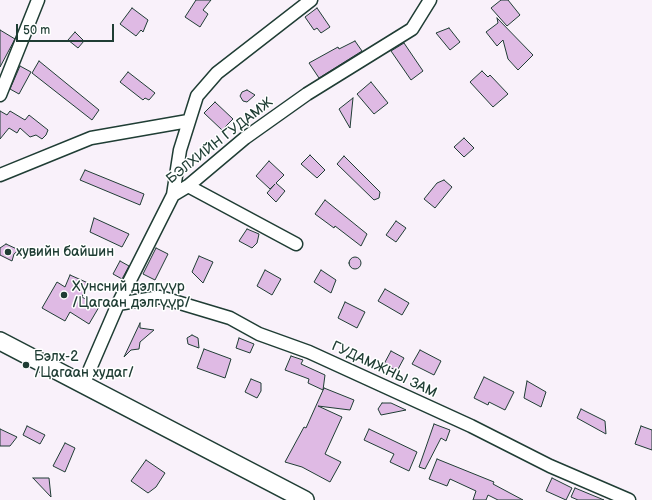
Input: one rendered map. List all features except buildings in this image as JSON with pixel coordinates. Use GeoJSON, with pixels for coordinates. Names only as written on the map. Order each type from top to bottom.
{"type":"FeatureCollection","features":[{"type":"Feature","properties":{"kind":"main road"},"geometry":{"type":"LineString","coordinates":[[0,341],[305,500]]}},
{"type":"Feature","properties":{"kind":"street"},"geometry":{"type":"LineString","coordinates":[[1,91],[38,0]]}},
{"type":"Feature","properties":{"kind":"street"},"geometry":{"type":"LineString","coordinates":[[173,195],[180,150],[197,96],[217,73],[310,0]]}},
{"type":"Feature","properties":{"kind":"street","name":"БЭЛХИЙН ГУДАМЖ"},"geometry":{"type":"LineString","coordinates":[[83,385],[118,304],[173,195],[188,186],[245,138],[308,94],[412,29],[430,0]]}},
{"type":"Feature","properties":{"kind":"street"},"geometry":{"type":"LineString","coordinates":[[0,175],[91,138],[188,121]]}},
{"type":"Feature","properties":{"kind":"street"},"geometry":{"type":"LineString","coordinates":[[188,186],[296,244]]}},
{"type":"Feature","properties":{"kind":"street","name":"ГУДАМЖНЫ ЗАМ"},"geometry":{"type":"LineString","coordinates":[[118,304],[160,297],[230,318],[259,334],[309,352],[471,426],[550,466],[629,500]]}},
{"type":"Feature","properties":{"kind":"place","name":"хувийн байшин"},"geometry":{"type":"Point","coordinates":[8,252]}},
{"type":"Feature","properties":{"kind":"place","name":"Хүнсний дэлгүүр /Цагаан дэлгүүр/"},"geometry":{"type":"Point","coordinates":[64,295]}},
{"type":"Feature","properties":{"kind":"place","name":"Бэлх-2 /Цагаан худаг/"},"geometry":{"type":"Point","coordinates":[26,365]}}]}
